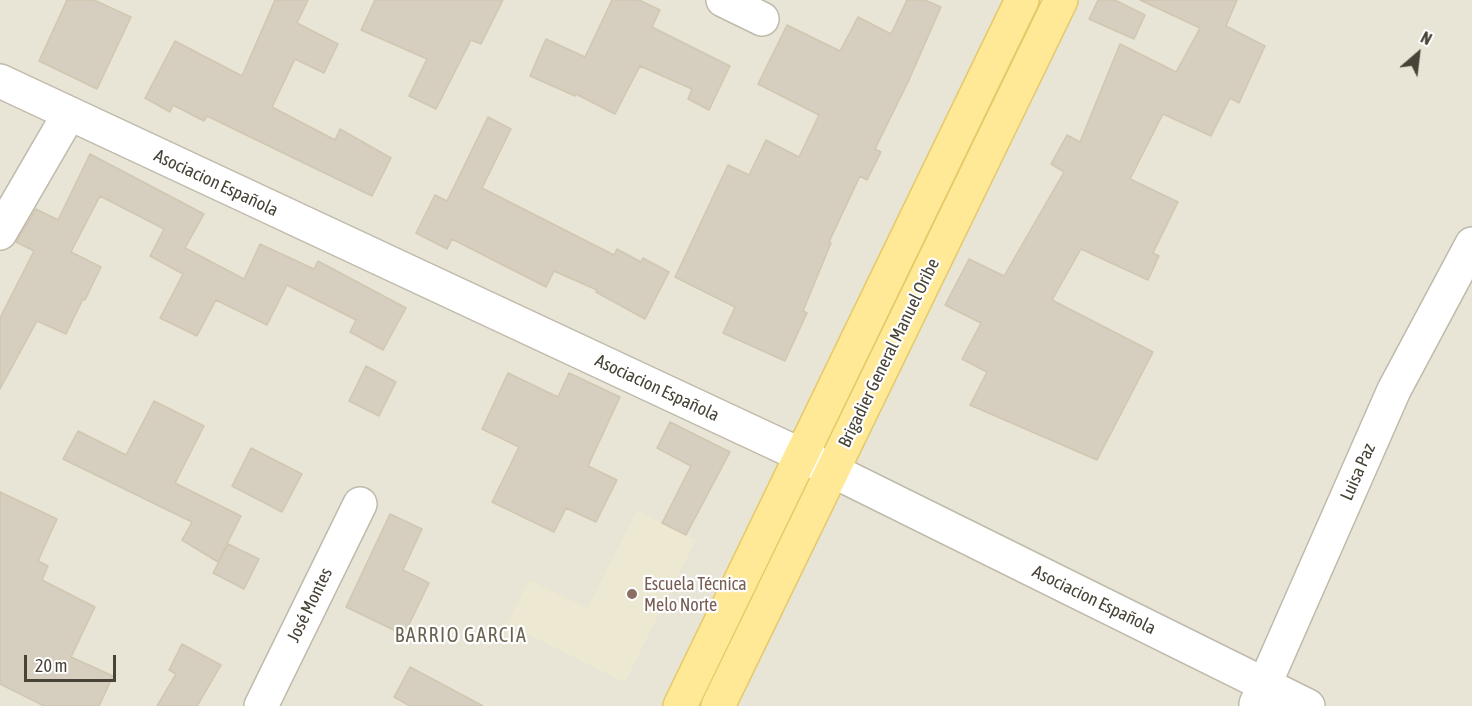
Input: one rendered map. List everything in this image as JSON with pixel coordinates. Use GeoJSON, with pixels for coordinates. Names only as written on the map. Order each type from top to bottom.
{"type":"FeatureCollection","features":[{"type":"Feature","properties":{"kind":"main road","name":"Brigadier General Manuel Oribe"},"geometry":{"type":"LineString","coordinates":[[688,703],[801,455],[1022,0]]}},
{"type":"Feature","properties":{"kind":"main road","name":"Brigadier General Manuel Oribe"},"geometry":{"type":"LineString","coordinates":[[718,706],[1061,0]]}},
{"type":"Feature","properties":{"kind":"street"},"geometry":{"type":"LineString","coordinates":[[723,0],[762,19]]}},
{"type":"Feature","properties":{"kind":"street","name":"Asociacion Española"},"geometry":{"type":"LineString","coordinates":[[0,81],[832,470],[1259,696],[1308,706]]}},
{"type":"Feature","properties":{"kind":"street"},"geometry":{"type":"LineString","coordinates":[[0,233],[69,114]]}},
{"type":"Feature","properties":{"kind":"street","name":"Luisa Paz"},"geometry":{"type":"LineString","coordinates":[[1259,696],[1394,390],[1472,244]]}},
{"type":"Feature","properties":{"kind":"street","name":"José Montes"},"geometry":{"type":"LineString","coordinates":[[261,706],[360,504]]}},
{"type":"Feature","properties":{"kind":"shaded area"},"geometry":{"type":"Polygon","coordinates":[[[0,0],[1472,0],[1472,706],[0,706],[0,0]]]}},
{"type":"Feature","properties":{"kind":"shaded area","name":"Escuela Técnica Melo Norte"},"geometry":{"type":"Polygon","coordinates":[[[637,510],[696,540],[625,683],[507,624],[529,580],[587,608],[637,510]]]}},
{"type":"Feature","properties":{"kind":"building"},"geometry":{"type":"Polygon","coordinates":[[[67,0],[94,0],[131,17],[97,89],[39,61],[67,0]]]}},
{"type":"Feature","properties":{"kind":"building"},"geometry":{"type":"Polygon","coordinates":[[[275,0],[308,0],[297,23],[338,44],[324,73],[295,59],[272,107],[335,140],[340,129],[391,158],[372,196],[207,116],[204,121],[173,105],[170,112],[145,98],[175,41],[242,76],[275,0]]]}},
{"type":"Feature","properties":{"kind":"building"},"geometry":{"type":"Polygon","coordinates":[[[375,0],[503,0],[481,44],[471,40],[436,109],[409,96],[427,59],[361,30],[375,0]]]}},
{"type":"Feature","properties":{"kind":"building"},"geometry":{"type":"Polygon","coordinates":[[[612,0],[639,0],[660,10],[652,27],[730,66],[709,110],[688,99],[692,89],[640,66],[615,114],[576,94],[575,96],[530,76],[546,39],[585,57],[612,0]]]}},
{"type":"Feature","properties":{"kind":"building"},"geometry":{"type":"Polygon","coordinates":[[[907,0],[925,0],[941,7],[875,149],[881,152],[867,180],[860,176],[829,242],[831,243],[803,311],[807,313],[785,361],[723,333],[735,307],[675,277],[728,165],[749,175],[766,140],[799,157],[819,115],[758,84],[787,25],[840,51],[858,17],[891,34],[907,0]]]}},
{"type":"Feature","properties":{"kind":"building"},"geometry":{"type":"Polygon","coordinates":[[[1098,0],[1115,0],[1145,15],[1134,39],[1089,19],[1098,0]]]}},
{"type":"Feature","properties":{"kind":"building"},"geometry":{"type":"Polygon","coordinates":[[[1140,0],[1237,0],[1226,26],[1265,46],[1239,103],[1230,98],[1211,136],[1163,114],[1130,179],[1178,202],[1153,253],[1159,256],[1148,280],[1081,249],[1052,300],[1153,352],[1097,460],[970,405],[987,372],[962,359],[981,323],[945,305],[969,259],[1004,276],[1064,172],[1051,164],[1067,135],[1080,142],[1120,44],[1176,72],[1200,28],[1140,0]]]}},
{"type":"Feature","properties":{"kind":"building"},"geometry":{"type":"Polygon","coordinates":[[[488,117],[511,129],[482,188],[614,255],[617,249],[641,262],[643,258],[669,272],[645,319],[596,292],[597,290],[554,271],[546,287],[452,239],[447,249],[416,233],[435,195],[447,201],[488,117]]]}},
{"type":"Feature","properties":{"kind":"building"},"geometry":{"type":"Polygon","coordinates":[[[90,154],[204,214],[185,248],[244,279],[260,244],[314,269],[318,261],[406,308],[383,350],[350,332],[356,320],[287,285],[267,325],[216,300],[197,336],[160,318],[183,274],[150,256],[164,229],[100,196],[71,252],[101,267],[85,300],[83,299],[66,334],[37,321],[0,389],[0,318],[34,251],[16,242],[36,209],[58,220],[90,154]]]}},
{"type":"Feature","properties":{"kind":"building"},"geometry":{"type":"Polygon","coordinates":[[[366,366],[396,382],[379,416],[349,401],[366,366]]]}},
{"type":"Feature","properties":{"kind":"building"},"geometry":{"type":"Polygon","coordinates":[[[508,373],[558,397],[569,373],[620,397],[588,466],[617,480],[596,522],[566,508],[554,532],[492,502],[519,447],[482,429],[508,373]]]}},
{"type":"Feature","properties":{"kind":"building"},"geometry":{"type":"Polygon","coordinates":[[[154,401],[204,426],[175,483],[241,516],[218,562],[182,540],[192,522],[63,459],[78,431],[126,455],[154,401]]]}},
{"type":"Feature","properties":{"kind":"building"},"geometry":{"type":"Polygon","coordinates":[[[670,422],[730,452],[686,535],[662,523],[691,466],[657,448],[670,422]]]}},
{"type":"Feature","properties":{"kind":"building"},"geometry":{"type":"Polygon","coordinates":[[[251,448],[302,474],[282,512],[232,486],[251,448]]]}},
{"type":"Feature","properties":{"kind":"building"},"geometry":{"type":"Polygon","coordinates":[[[0,492],[57,519],[38,561],[48,566],[42,580],[95,607],[71,657],[113,676],[99,706],[44,706],[0,684],[0,492]]]}},
{"type":"Feature","properties":{"kind":"building"},"geometry":{"type":"Polygon","coordinates":[[[390,514],[422,529],[403,570],[429,583],[404,635],[346,607],[390,514]]]}},
{"type":"Feature","properties":{"kind":"building"},"geometry":{"type":"Polygon","coordinates":[[[228,544],[259,559],[244,589],[213,573],[228,544]]]}},
{"type":"Feature","properties":{"kind":"building"},"geometry":{"type":"Polygon","coordinates":[[[182,644],[221,665],[197,706],[157,706],[176,674],[169,670],[182,644]]]}},
{"type":"Feature","properties":{"kind":"building"},"geometry":{"type":"Polygon","coordinates":[[[410,667],[483,706],[410,706],[394,697],[410,667]]]}},
{"type":"Feature","properties":{"kind":"place","name":"Escuela Técnica Melo Norte"},"geometry":{"type":"Point","coordinates":[632,594]}},
{"type":"Feature","properties":{"kind":"district","name":"BARRIO GARCIA"},"geometry":{"type":"Point","coordinates":[461,636]}}]}
